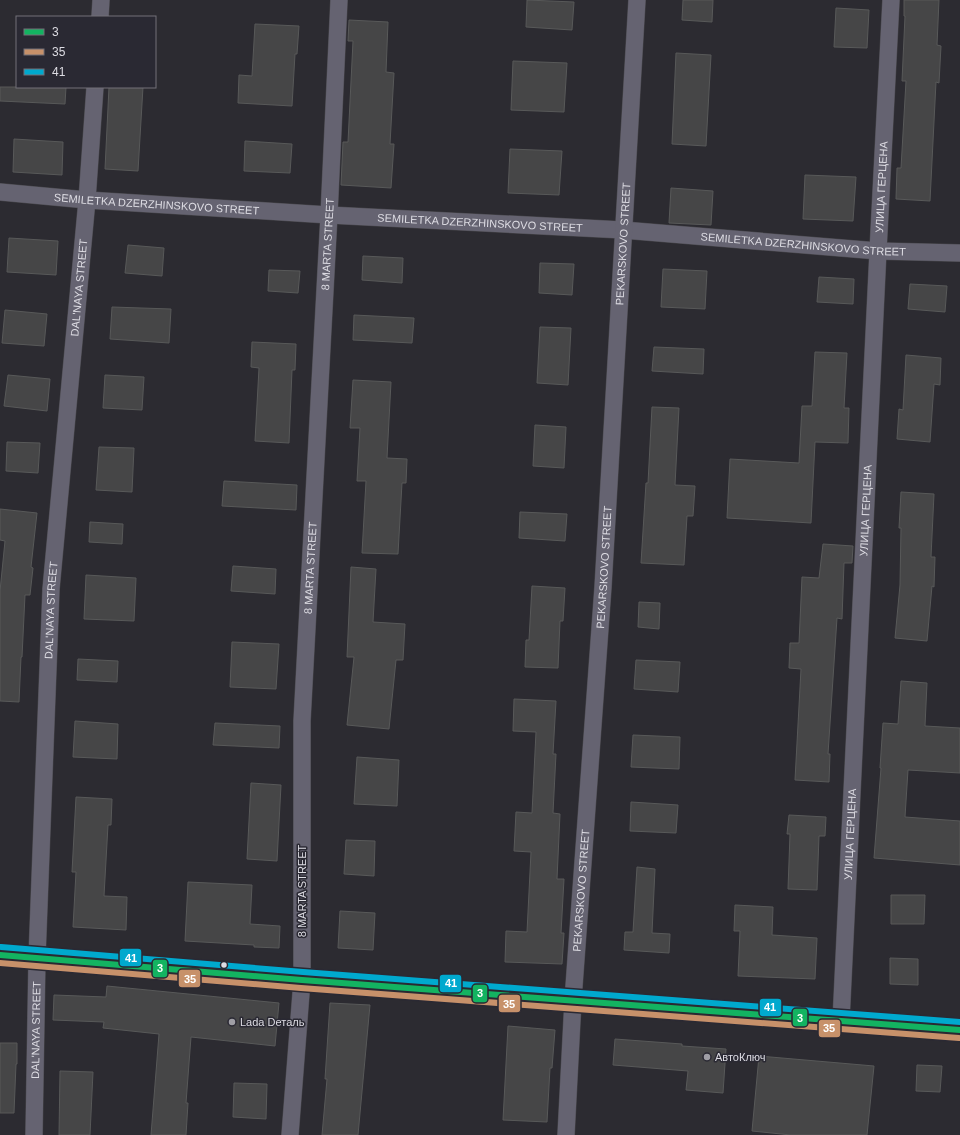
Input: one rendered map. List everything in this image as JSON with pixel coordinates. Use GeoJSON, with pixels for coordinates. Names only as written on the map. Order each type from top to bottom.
{"type":"FeatureCollection","features":[{"type":"Feature","properties":{"kind":"main road"},"geometry":{"type":"LineString","coordinates":[[0,955],[302,980],[960,1030]]}},
{"type":"Feature","properties":{"kind":"street"},"geometry":{"type":"LineString","coordinates":[[100,16],[101,0]]}},
{"type":"Feature","properties":{"kind":"street","name":"8 MARTA STREET"},"geometry":{"type":"LineString","coordinates":[[290,1135],[302,980],[302,721],[339,0]]}},
{"type":"Feature","properties":{"kind":"street","name":"PEKARSKOVO STREET"},"geometry":{"type":"LineString","coordinates":[[566,1135],[573,1000],[603,594],[637,0]]}},
{"type":"Feature","properties":{"kind":"street","name":"УЛИЦА ГЕРЦЕНА"},"geometry":{"type":"LineString","coordinates":[[842,1021],[891,0]]}},
{"type":"Feature","properties":{"kind":"street","name":"DAL'NAYA STREET"},"geometry":{"type":"LineString","coordinates":[[34,1135],[37,958],[51,589],[87,200],[95,88]]}},
{"type":"Feature","properties":{"kind":"street","name":"SEMILETKA DZERZHINSKOVO STREET"},"geometry":{"type":"LineString","coordinates":[[0,192],[87,200],[329,215],[623,230],[878,251],[960,253]]}},
{"type":"Feature","properties":{"kind":"building"},"geometry":{"type":"Polygon","coordinates":[[[527,0],[574,2],[572,30],[526,27],[527,0]]]}},
{"type":"Feature","properties":{"kind":"building"},"geometry":{"type":"Polygon","coordinates":[[[683,0],[713,0],[712,22],[682,20],[683,0]]]}},
{"type":"Feature","properties":{"kind":"building"},"geometry":{"type":"Polygon","coordinates":[[[904,0],[939,0],[937,45],[941,46],[939,83],[936,82],[930,201],[896,199],[897,168],[901,168],[906,81],[902,81],[905,16],[904,0]]]}},
{"type":"Feature","properties":{"kind":"building"},"geometry":{"type":"Polygon","coordinates":[[[836,8],[869,10],[867,48],[834,47],[836,8]]]}},
{"type":"Feature","properties":{"kind":"building"},"geometry":{"type":"Polygon","coordinates":[[[349,20],[388,22],[386,72],[394,73],[390,144],[394,144],[391,188],[341,185],[343,142],[348,142],[353,41],[348,41],[349,20]]]}},
{"type":"Feature","properties":{"kind":"building"},"geometry":{"type":"Polygon","coordinates":[[[255,24],[299,26],[297,54],[295,54],[292,106],[238,103],[239,75],[252,76],[255,24]]]}},
{"type":"Feature","properties":{"kind":"building"},"geometry":{"type":"Polygon","coordinates":[[[676,53],[711,55],[706,146],[672,144],[676,53]]]}},
{"type":"Feature","properties":{"kind":"building"},"geometry":{"type":"Polygon","coordinates":[[[513,61],[567,63],[564,112],[511,110],[513,61]]]}},
{"type":"Feature","properties":{"kind":"building"},"geometry":{"type":"Polygon","coordinates":[[[0,87],[66,88],[65,104],[0,101],[0,87]]]}},
{"type":"Feature","properties":{"kind":"building"},"geometry":{"type":"Polygon","coordinates":[[[109,88],[143,88],[138,171],[105,169],[109,88]]]}},
{"type":"Feature","properties":{"kind":"building"},"geometry":{"type":"Polygon","coordinates":[[[14,139],[63,142],[62,175],[13,172],[14,139]]]}},
{"type":"Feature","properties":{"kind":"building"},"geometry":{"type":"Polygon","coordinates":[[[245,141],[292,144],[290,173],[244,171],[245,141]]]}},
{"type":"Feature","properties":{"kind":"building"},"geometry":{"type":"Polygon","coordinates":[[[510,149],[562,151],[559,195],[508,193],[510,149]]]}},
{"type":"Feature","properties":{"kind":"building"},"geometry":{"type":"Polygon","coordinates":[[[805,175],[856,177],[853,221],[803,219],[805,175]]]}},
{"type":"Feature","properties":{"kind":"building"},"geometry":{"type":"Polygon","coordinates":[[[671,188],[713,191],[711,225],[669,223],[671,188]]]}},
{"type":"Feature","properties":{"kind":"building"},"geometry":{"type":"Polygon","coordinates":[[[9,238],[58,241],[56,275],[7,272],[9,238]]]}},
{"type":"Feature","properties":{"kind":"building"},"geometry":{"type":"Polygon","coordinates":[[[128,245],[164,248],[162,276],[125,273],[128,245]]]}},
{"type":"Feature","properties":{"kind":"building"},"geometry":{"type":"Polygon","coordinates":[[[363,256],[403,258],[402,283],[362,280],[363,256]]]}},
{"type":"Feature","properties":{"kind":"building"},"geometry":{"type":"Polygon","coordinates":[[[540,263],[574,264],[572,295],[539,293],[540,263]]]}},
{"type":"Feature","properties":{"kind":"building"},"geometry":{"type":"Polygon","coordinates":[[[663,269],[707,271],[705,309],[661,307],[663,269]]]}},
{"type":"Feature","properties":{"kind":"building"},"geometry":{"type":"Polygon","coordinates":[[[269,270],[300,271],[298,293],[268,291],[269,270]]]}},
{"type":"Feature","properties":{"kind":"building"},"geometry":{"type":"Polygon","coordinates":[[[819,277],[854,279],[853,304],[817,302],[819,277]]]}},
{"type":"Feature","properties":{"kind":"building"},"geometry":{"type":"Polygon","coordinates":[[[910,284],[947,286],[945,312],[908,309],[910,284]]]}},
{"type":"Feature","properties":{"kind":"building"},"geometry":{"type":"Polygon","coordinates":[[[112,307],[171,309],[169,343],[110,339],[112,307]]]}},
{"type":"Feature","properties":{"kind":"building"},"geometry":{"type":"Polygon","coordinates":[[[5,310],[47,314],[44,346],[2,343],[5,310]]]}},
{"type":"Feature","properties":{"kind":"building"},"geometry":{"type":"Polygon","coordinates":[[[354,315],[414,318],[412,343],[353,340],[354,315]]]}},
{"type":"Feature","properties":{"kind":"building"},"geometry":{"type":"Polygon","coordinates":[[[540,327],[571,328],[568,385],[537,383],[540,327]]]}},
{"type":"Feature","properties":{"kind":"building"},"geometry":{"type":"Polygon","coordinates":[[[252,342],[296,344],[295,370],[292,370],[289,443],[255,441],[259,368],[251,367],[252,342]]]}},
{"type":"Feature","properties":{"kind":"building"},"geometry":{"type":"Polygon","coordinates":[[[654,347],[704,349],[703,374],[652,371],[654,347]]]}},
{"type":"Feature","properties":{"kind":"building"},"geometry":{"type":"Polygon","coordinates":[[[815,352],[847,353],[844,408],[849,408],[848,443],[815,442],[811,523],[727,518],[730,459],[799,463],[802,406],[812,406],[815,352]]]}},
{"type":"Feature","properties":{"kind":"building"},"geometry":{"type":"Polygon","coordinates":[[[906,355],[941,358],[940,385],[934,384],[930,442],[897,439],[899,409],[903,410],[906,355]]]}},
{"type":"Feature","properties":{"kind":"building"},"geometry":{"type":"Polygon","coordinates":[[[8,375],[50,379],[47,411],[4,406],[8,375]]]}},
{"type":"Feature","properties":{"kind":"building"},"geometry":{"type":"Polygon","coordinates":[[[105,375],[144,377],[142,410],[103,408],[105,375]]]}},
{"type":"Feature","properties":{"kind":"building"},"geometry":{"type":"Polygon","coordinates":[[[353,380],[391,382],[387,458],[407,459],[406,483],[402,483],[398,554],[362,553],[366,481],[357,481],[360,428],[350,428],[353,380]]]}},
{"type":"Feature","properties":{"kind":"building"},"geometry":{"type":"Polygon","coordinates":[[[652,407],[679,408],[675,485],[695,486],[693,516],[687,516],[684,565],[641,563],[646,483],[648,483],[652,407]]]}},
{"type":"Feature","properties":{"kind":"building"},"geometry":{"type":"Polygon","coordinates":[[[535,425],[566,427],[564,468],[533,466],[535,425]]]}},
{"type":"Feature","properties":{"kind":"building"},"geometry":{"type":"Polygon","coordinates":[[[7,442],[40,443],[38,473],[6,471],[7,442]]]}},
{"type":"Feature","properties":{"kind":"building"},"geometry":{"type":"Polygon","coordinates":[[[99,447],[134,448],[132,492],[96,490],[99,447]]]}},
{"type":"Feature","properties":{"kind":"building"},"geometry":{"type":"Polygon","coordinates":[[[224,481],[297,485],[296,510],[222,506],[224,481]]]}},
{"type":"Feature","properties":{"kind":"building"},"geometry":{"type":"Polygon","coordinates":[[[901,492],[934,494],[931,557],[935,557],[934,587],[932,586],[927,641],[895,638],[900,585],[901,528],[899,528],[901,492]]]}},
{"type":"Feature","properties":{"kind":"building"},"geometry":{"type":"Polygon","coordinates":[[[0,509],[37,513],[31,567],[33,568],[30,595],[25,595],[19,702],[0,701],[0,591],[5,541],[0,540],[0,509]]]}},
{"type":"Feature","properties":{"kind":"building"},"geometry":{"type":"Polygon","coordinates":[[[520,512],[567,514],[565,541],[519,538],[520,512]]]}},
{"type":"Feature","properties":{"kind":"building"},"geometry":{"type":"Polygon","coordinates":[[[90,522],[123,524],[122,544],[89,542],[90,522]]]}},
{"type":"Feature","properties":{"kind":"building"},"geometry":{"type":"Polygon","coordinates":[[[823,544],[853,546],[852,563],[844,563],[842,619],[837,618],[828,754],[830,754],[829,782],[795,780],[801,669],[789,668],[790,643],[799,643],[802,577],[819,578],[823,544]]]}},
{"type":"Feature","properties":{"kind":"building"},"geometry":{"type":"Polygon","coordinates":[[[233,566],[276,569],[275,594],[231,591],[233,566]]]}},
{"type":"Feature","properties":{"kind":"building"},"geometry":{"type":"Polygon","coordinates":[[[351,567],[376,569],[373,622],[405,624],[403,660],[396,660],[389,729],[347,725],[354,657],[347,657],[351,567]]]}},
{"type":"Feature","properties":{"kind":"building"},"geometry":{"type":"Polygon","coordinates":[[[86,575],[136,578],[134,621],[84,619],[86,575]]]}},
{"type":"Feature","properties":{"kind":"building"},"geometry":{"type":"Polygon","coordinates":[[[532,586],[565,588],[563,621],[560,621],[558,668],[525,667],[526,640],[529,640],[532,586]]]}},
{"type":"Feature","properties":{"kind":"building"},"geometry":{"type":"Polygon","coordinates":[[[639,602],[660,603],[659,629],[638,627],[639,602]]]}},
{"type":"Feature","properties":{"kind":"building"},"geometry":{"type":"Polygon","coordinates":[[[232,642],[279,644],[276,689],[230,687],[232,642]]]}},
{"type":"Feature","properties":{"kind":"building"},"geometry":{"type":"Polygon","coordinates":[[[78,659],[118,661],[117,682],[77,680],[78,659]]]}},
{"type":"Feature","properties":{"kind":"building"},"geometry":{"type":"Polygon","coordinates":[[[636,660],[680,662],[678,692],[634,689],[636,660]]]}},
{"type":"Feature","properties":{"kind":"building"},"geometry":{"type":"Polygon","coordinates":[[[901,681],[927,683],[925,726],[960,728],[960,773],[908,770],[905,817],[960,821],[960,865],[874,858],[883,723],[898,724],[901,681]]]}},
{"type":"Feature","properties":{"kind":"building"},"geometry":{"type":"Polygon","coordinates":[[[514,699],[556,701],[553,754],[556,754],[553,813],[560,814],[557,879],[564,879],[561,933],[564,933],[562,964],[505,962],[506,931],[527,932],[531,852],[514,851],[516,812],[532,813],[536,732],[513,731],[514,699]]]}},
{"type":"Feature","properties":{"kind":"building"},"geometry":{"type":"Polygon","coordinates":[[[75,721],[118,724],[117,759],[73,757],[75,721]]]}},
{"type":"Feature","properties":{"kind":"building"},"geometry":{"type":"Polygon","coordinates":[[[215,723],[280,726],[279,748],[213,745],[215,723]]]}},
{"type":"Feature","properties":{"kind":"building"},"geometry":{"type":"Polygon","coordinates":[[[633,735],[680,737],[679,769],[631,767],[633,735]]]}},
{"type":"Feature","properties":{"kind":"building"},"geometry":{"type":"Polygon","coordinates":[[[357,757],[399,760],[397,806],[354,804],[357,757]]]}},
{"type":"Feature","properties":{"kind":"building"},"geometry":{"type":"Polygon","coordinates":[[[251,783],[281,785],[277,861],[247,859],[251,783]]]}},
{"type":"Feature","properties":{"kind":"building"},"geometry":{"type":"Polygon","coordinates":[[[76,797],[112,799],[111,825],[108,825],[104,896],[127,897],[126,930],[73,927],[76,872],[72,872],[76,797]]]}},
{"type":"Feature","properties":{"kind":"building"},"geometry":{"type":"Polygon","coordinates":[[[631,802],[678,805],[676,833],[630,831],[631,802]]]}},
{"type":"Feature","properties":{"kind":"building"},"geometry":{"type":"Polygon","coordinates":[[[789,815],[826,817],[825,836],[819,836],[817,890],[788,889],[790,834],[787,834],[789,815]]]}},
{"type":"Feature","properties":{"kind":"building"},"geometry":{"type":"Polygon","coordinates":[[[346,840],[375,841],[374,876],[344,874],[346,840]]]}},
{"type":"Feature","properties":{"kind":"building"},"geometry":{"type":"Polygon","coordinates":[[[637,867],[655,869],[652,933],[670,934],[669,953],[624,950],[625,932],[633,932],[637,867]]]}},
{"type":"Feature","properties":{"kind":"building"},"geometry":{"type":"Polygon","coordinates":[[[188,882],[252,885],[250,924],[280,926],[279,948],[185,941],[188,882]]]}},
{"type":"Feature","properties":{"kind":"building"},"geometry":{"type":"Polygon","coordinates":[[[891,895],[925,895],[924,924],[891,924],[891,895]]]}},
{"type":"Feature","properties":{"kind":"building"},"geometry":{"type":"Polygon","coordinates":[[[735,905],[773,907],[772,935],[817,938],[815,979],[738,976],[740,931],[734,931],[735,905]]]}},
{"type":"Feature","properties":{"kind":"building"},"geometry":{"type":"Polygon","coordinates":[[[340,911],[375,913],[373,950],[338,948],[340,911]]]}},
{"type":"Feature","properties":{"kind":"building"},"geometry":{"type":"Polygon","coordinates":[[[890,958],[918,959],[918,985],[890,984],[890,958]]]}},
{"type":"Feature","properties":{"kind":"building"},"geometry":{"type":"Polygon","coordinates":[[[107,986],[279,1003],[275,1046],[191,1037],[186,1103],[188,1103],[186,1135],[151,1135],[159,1034],[103,1028],[104,1022],[53,1020],[54,995],[106,997],[107,986]]]}},
{"type":"Feature","properties":{"kind":"building"},"geometry":{"type":"Polygon","coordinates":[[[330,1003],[370,1005],[358,1135],[322,1135],[327,1079],[325,1079],[330,1003]]]}},
{"type":"Feature","properties":{"kind":"building"},"geometry":{"type":"Polygon","coordinates":[[[508,1026],[555,1030],[552,1068],[550,1068],[547,1122],[503,1120],[508,1026]]]}},
{"type":"Feature","properties":{"kind":"building"},"geometry":{"type":"Polygon","coordinates":[[[615,1039],[726,1049],[723,1093],[686,1090],[688,1071],[613,1065],[615,1039]]]}},
{"type":"Feature","properties":{"kind":"building"},"geometry":{"type":"Polygon","coordinates":[[[0,1043],[17,1043],[14,1113],[0,1113],[0,1043]]]}},
{"type":"Feature","properties":{"kind":"building"},"geometry":{"type":"Polygon","coordinates":[[[759,1056],[874,1066],[867,1135],[791,1135],[752,1131],[759,1056]]]}},
{"type":"Feature","properties":{"kind":"building"},"geometry":{"type":"Polygon","coordinates":[[[917,1065],[942,1066],[940,1092],[916,1091],[917,1065]]]}},
{"type":"Feature","properties":{"kind":"building"},"geometry":{"type":"Polygon","coordinates":[[[60,1071],[93,1072],[90,1135],[59,1135],[60,1071]]]}},
{"type":"Feature","properties":{"kind":"building"},"geometry":{"type":"Polygon","coordinates":[[[234,1083],[267,1084],[266,1119],[233,1117],[234,1083]]]}},
{"type":"Feature","properties":{"kind":"transit line","name":"41"},"geometry":{"type":"LineString","coordinates":[[1,947],[303,972],[960,1022]]}},
{"type":"Feature","properties":{"kind":"transit line","name":"3"},"geometry":{"type":"LineString","coordinates":[[0,955],[302,980],[960,1030]]}},
{"type":"Feature","properties":{"kind":"transit line","name":"35"},"geometry":{"type":"LineString","coordinates":[[0,963],[301,988],[959,1038]]}},
{"type":"Feature","properties":{"kind":"place","name":"Lada Dеталь"},"geometry":{"type":"Point","coordinates":[232,1022]}},
{"type":"Feature","properties":{"kind":"place","name":"АвтоКлюч"},"geometry":{"type":"Point","coordinates":[707,1057]}}]}
